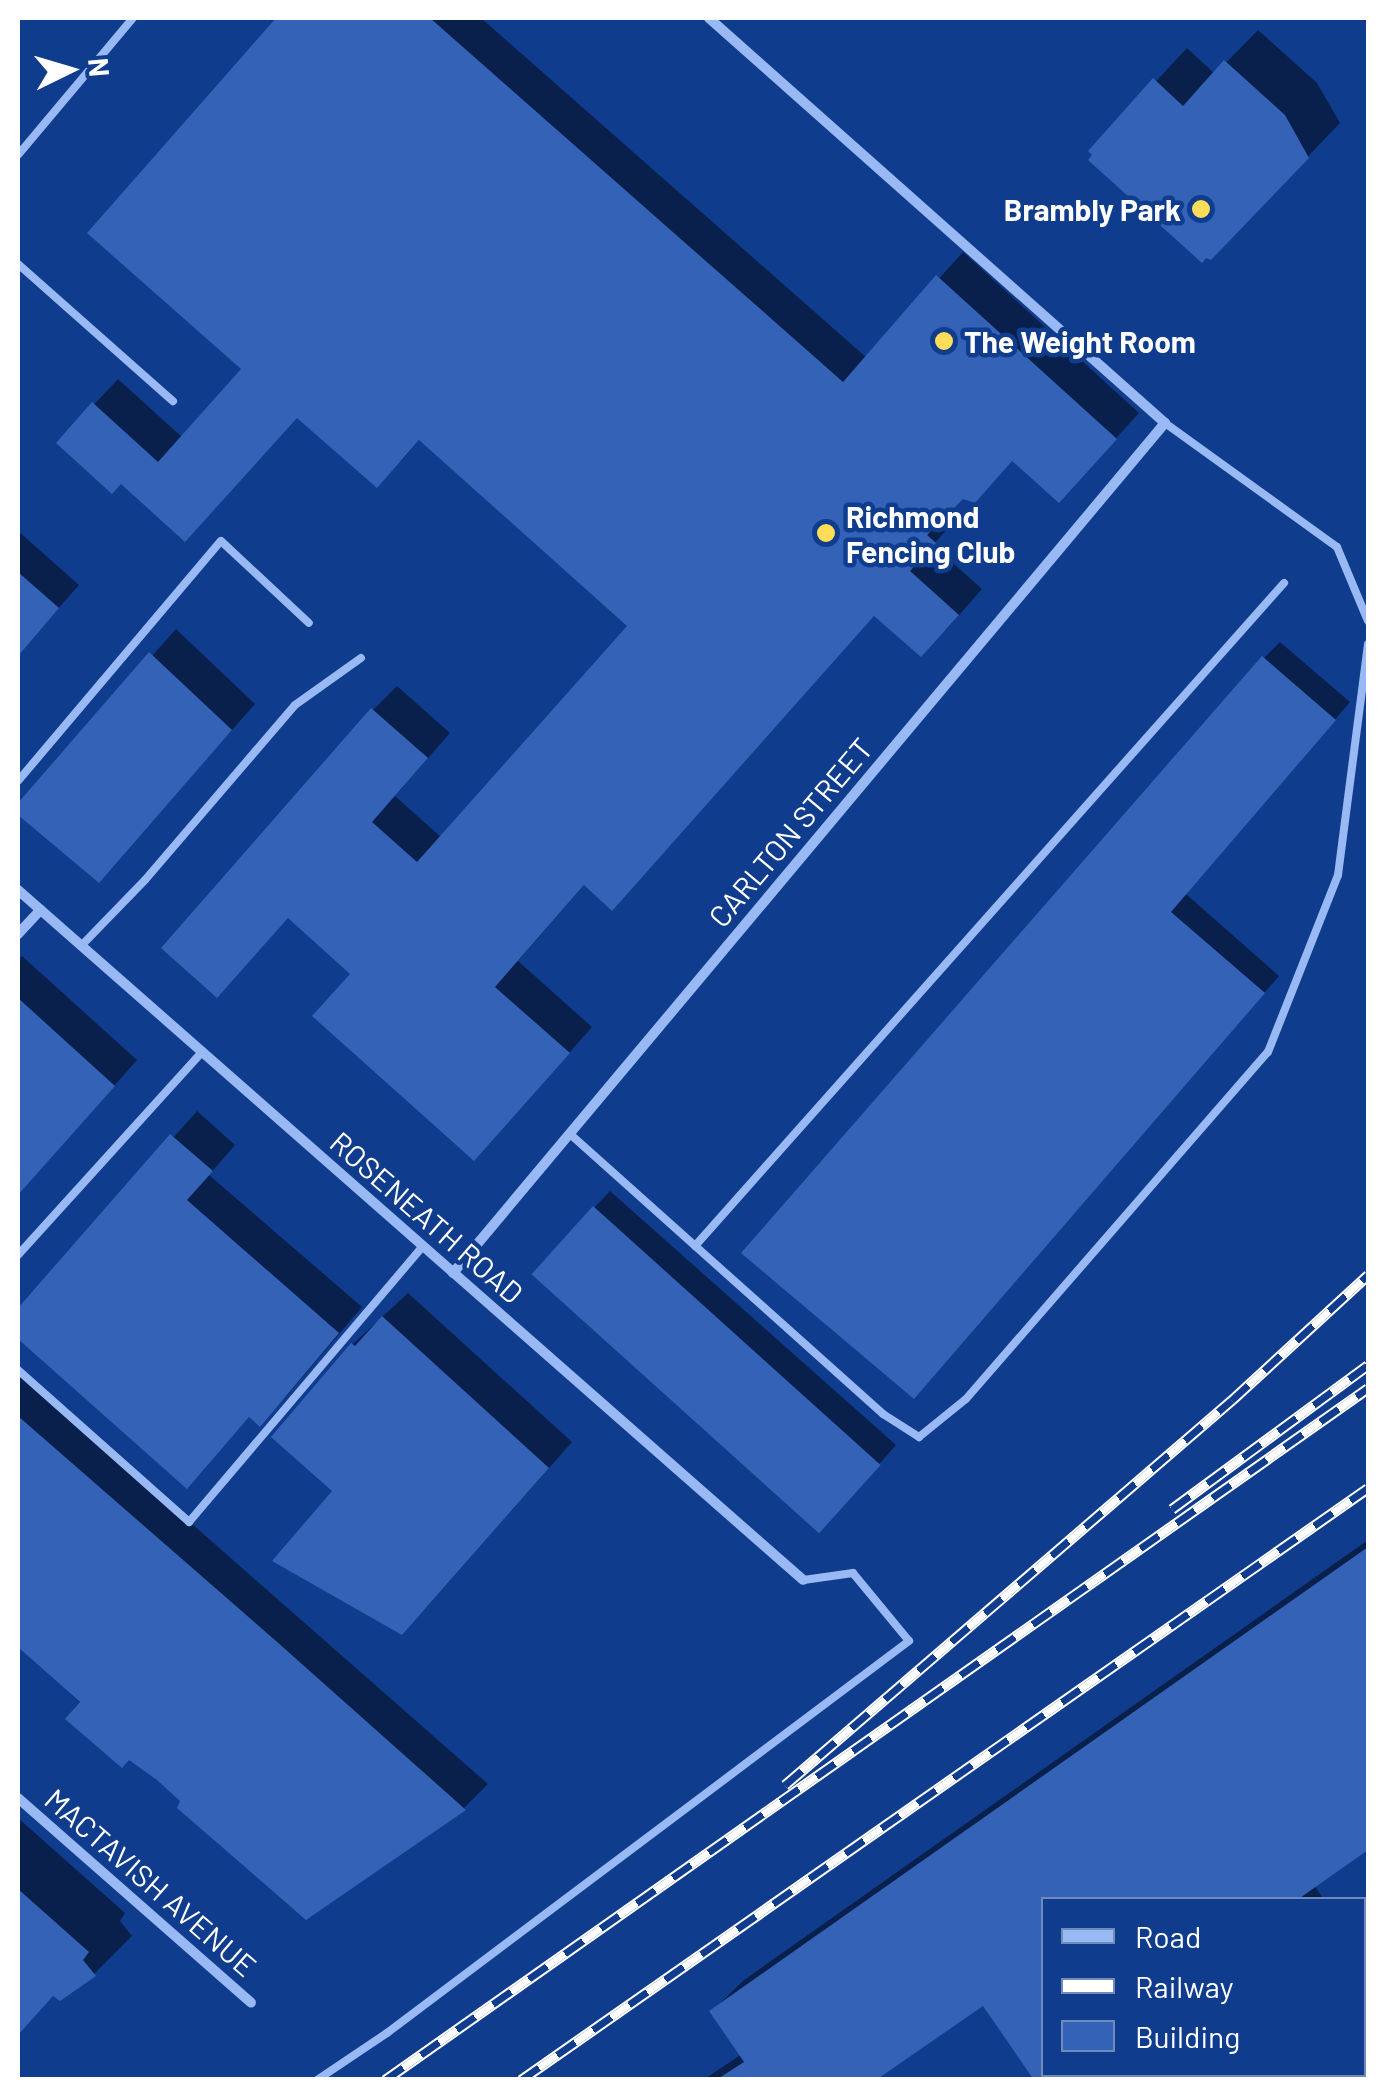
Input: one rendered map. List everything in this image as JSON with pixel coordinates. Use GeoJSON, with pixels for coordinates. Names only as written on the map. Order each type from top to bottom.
{"type":"FeatureCollection","features":[{"type":"Feature","properties":{"kind":"street"},"geometry":{"type":"LineString","coordinates":[[709,18],[1165,423]]}},
{"type":"Feature","properties":{"kind":"street","name":"CARLTON STREET"},"geometry":{"type":"LineString","coordinates":[[453,1273],[1165,423]]}},
{"type":"Feature","properties":{"kind":"street","name":"ROSENEATH ROAD"},"geometry":{"type":"LineString","coordinates":[[18,890],[803,1580]]}},
{"type":"Feature","properties":{"kind":"street"},"geometry":{"type":"LineString","coordinates":[[18,934],[40,910]]}},
{"type":"Feature","properties":{"kind":"street","name":"MACTAVISH AVENUE"},"geometry":{"type":"LineString","coordinates":[[18,1798],[251,2002]]}},
{"type":"Feature","properties":{"kind":"lane"},"geometry":{"type":"LineString","coordinates":[[18,155],[132,18]]}},
{"type":"Feature","properties":{"kind":"lane"},"geometry":{"type":"LineString","coordinates":[[18,264],[173,401]]}},
{"type":"Feature","properties":{"kind":"lane"},"geometry":{"type":"LineString","coordinates":[[1165,423],[1337,547],[1368,621]]}},
{"type":"Feature","properties":{"kind":"lane"},"geometry":{"type":"LineString","coordinates":[[18,781],[221,540],[310,623]]}},
{"type":"Feature","properties":{"kind":"lane"},"geometry":{"type":"LineString","coordinates":[[695,1246],[1284,584]]}},
{"type":"Feature","properties":{"kind":"lane"},"geometry":{"type":"LineString","coordinates":[[570,1134],[882,1414],[919,1437],[966,1399],[1268,1052],[1338,875],[1368,644]]}},
{"type":"Feature","properties":{"kind":"lane"},"geometry":{"type":"LineString","coordinates":[[81,946],[145,880],[295,705],[361,658]]}},
{"type":"Feature","properties":{"kind":"lane"},"geometry":{"type":"LineString","coordinates":[[18,1255],[202,1052]]}},
{"type":"Feature","properties":{"kind":"lane"},"geometry":{"type":"LineString","coordinates":[[18,1370],[189,1522],[422,1248]]}},
{"type":"Feature","properties":{"kind":"lane"},"geometry":{"type":"LineString","coordinates":[[317,2080],[387,2034],[909,1641],[853,1573],[803,1580]]}},
{"type":"Feature","properties":{"kind":"building"},"geometry":{"type":"Polygon","coordinates":[[[276,18],[430,18],[843,382],[936,275],[1117,439],[1059,503],[1012,461],[975,503],[963,499],[927,535],[936,543],[910,571],[959,615],[921,657],[874,616],[612,911],[584,885],[495,987],[570,1053],[474,1161],[312,1016],[350,974],[288,918],[217,998],[161,948],[371,708],[428,758],[372,822],[417,862],[627,626],[419,440],[377,488],[297,418],[185,542],[121,484],[112,494],[56,443],[92,402],[158,462],[241,369],[87,233],[276,18]]]}},
{"type":"Feature","properties":{"kind":"building","name":"Brambly Park"},"geometry":{"type":"Polygon","coordinates":[[[1224,60],[1285,115],[1309,158],[1211,260],[1206,258],[1202,263],[1088,160],[1092,155],[1088,151],[1153,78],[1183,106],[1224,60]]]}},
{"type":"Feature","properties":{"kind":"building"},"geometry":{"type":"Polygon","coordinates":[[[18,572],[59,608],[18,656],[18,572]]]}},
{"type":"Feature","properties":{"kind":"building"},"geometry":{"type":"Polygon","coordinates":[[[149,652],[232,730],[99,883],[18,815],[18,803],[149,652]]]}},
{"type":"Feature","properties":{"kind":"building"},"geometry":{"type":"Polygon","coordinates":[[[1262,656],[1336,720],[1171,912],[1265,993],[914,1399],[741,1253],[1262,656]]]}},
{"type":"Feature","properties":{"kind":"building"},"geometry":{"type":"Polygon","coordinates":[[[18,998],[115,1086],[18,1195],[18,998]]]}},
{"type":"Feature","properties":{"kind":"building"},"geometry":{"type":"Polygon","coordinates":[[[170,1134],[213,1171],[187,1200],[339,1333],[260,1427],[249,1417],[187,1489],[18,1339],[18,1308],[170,1134]]]}},
{"type":"Feature","properties":{"kind":"building"},"geometry":{"type":"Polygon","coordinates":[[[593,1206],[881,1465],[819,1533],[531,1274],[593,1206]]]}},
{"type":"Feature","properties":{"kind":"building"},"geometry":{"type":"Polygon","coordinates":[[[382,1316],[549,1468],[402,1635],[272,1561],[332,1491],[271,1437],[351,1343],[355,1346],[382,1316]]]}},
{"type":"Feature","properties":{"kind":"building"},"geometry":{"type":"Polygon","coordinates":[[[18,1416],[466,1810],[306,1920],[177,1808],[180,1801],[157,1780],[129,1760],[122,1768],[65,1719],[80,1702],[18,1647],[18,1416]]]}},
{"type":"Feature","properties":{"kind":"building"},"geometry":{"type":"Polygon","coordinates":[[[1368,1547],[1368,1850],[1301,1897],[1041,1897],[1044,2080],[1034,2080],[983,2006],[876,2080],[716,2080],[744,2062],[709,2011],[1368,1547]]]}},
{"type":"Feature","properties":{"kind":"building"},"geometry":{"type":"Polygon","coordinates":[[[18,1889],[89,1952],[83,1960],[96,1976],[60,2001],[53,1996],[18,2035],[18,1889]]]}},
{"type":"Feature","properties":{"kind":"railway"},"geometry":{"type":"LineString","coordinates":[[785,1785],[1232,1400],[1368,1275]]}},
{"type":"Feature","properties":{"kind":"railway"},"geometry":{"type":"LineString","coordinates":[[1172,1509],[1368,1365]]}},
{"type":"Feature","properties":{"kind":"railway"},"geometry":{"type":"LineString","coordinates":[[385,2080],[1368,1388]]}},
{"type":"Feature","properties":{"kind":"railway"},"geometry":{"type":"LineString","coordinates":[[521,2080],[1368,1488]]}},
{"type":"Feature","properties":{"kind":"place","name":"Brambly Park"},"geometry":{"type":"Point","coordinates":[1201,209]}},
{"type":"Feature","properties":{"kind":"place","name":"The Weight Room"},"geometry":{"type":"Point","coordinates":[944,341]}},
{"type":"Feature","properties":{"kind":"place","name":"Richmond Fencing Club"},"geometry":{"type":"Point","coordinates":[826,533]}}]}
